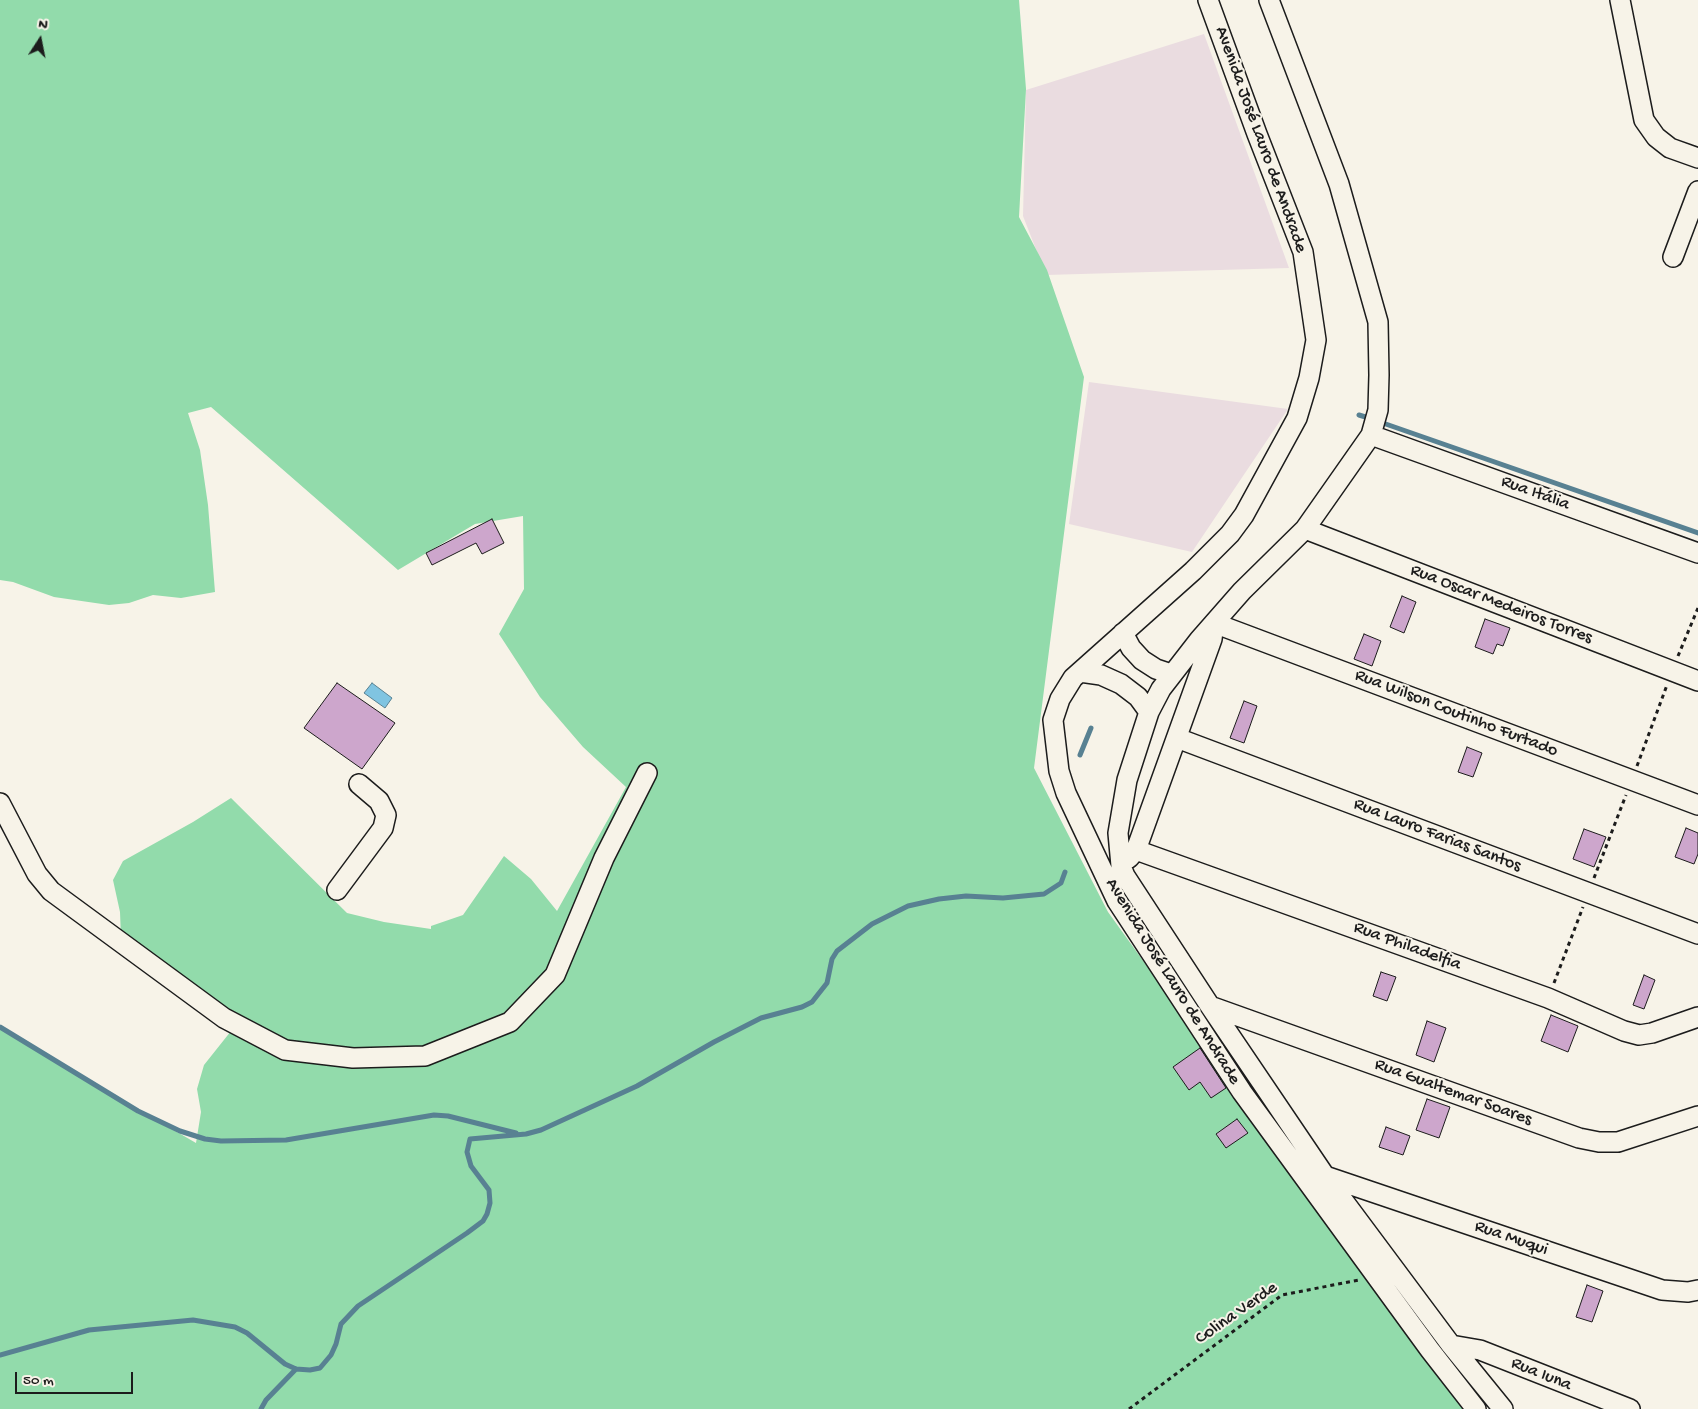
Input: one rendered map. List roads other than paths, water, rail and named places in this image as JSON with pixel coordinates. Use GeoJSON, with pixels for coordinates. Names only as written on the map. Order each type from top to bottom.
{"type":"FeatureCollection","features":[{"type":"Feature","properties":{"kind":"street","name":"Avenida José Lauro de Andrade"},"geometry":{"type":"LineString","coordinates":[[1208,0],[1303,252],[1316,340],[1309,378],[1297,418],[1244,515],[1230,534],[1193,571],[1073,678],[1060,698],[1053,720],[1059,771],[1066,793],[1117,901],[1242,1092],[1430,1350],[1476,1409]]}},
{"type":"Feature","properties":{"kind":"street"},"geometry":{"type":"LineString","coordinates":[[1269,0],[1339,184],[1378,322],[1379,375],[1374,424]]}},
{"type":"Feature","properties":{"kind":"street"},"geometry":{"type":"LineString","coordinates":[[1620,0],[1644,120],[1656,137],[1670,148],[1698,158]]}},
{"type":"Feature","properties":{"kind":"street"},"geometry":{"type":"LineString","coordinates":[[1626,28],[1636,0]]}},
{"type":"Feature","properties":{"kind":"street"},"geometry":{"type":"LineString","coordinates":[[1673,257],[1698,191]]}},
{"type":"Feature","properties":{"kind":"street","name":"Avenida José Lauro de Andrade"},"geometry":{"type":"LineString","coordinates":[[1374,424],[1304,529],[1242,591],[1214,623],[1171,674],[1149,712],[1127,780],[1118,833],[1122,866],[1125,876],[1210,1006],[1325,1176],[1451,1345],[1503,1409]]}},
{"type":"Feature","properties":{"kind":"street","name":"Rua Itália"},"geometry":{"type":"LineString","coordinates":[[1374,424],[1698,553]]}},
{"type":"Feature","properties":{"kind":"street","name":"Rua Oscar Medeiros Torres"},"geometry":{"type":"LineString","coordinates":[[1304,529],[1698,681]]}},
{"type":"Feature","properties":{"kind":"street"},"geometry":{"type":"LineString","coordinates":[[1122,866],[1136,850],[1212,639],[1214,623]]}},
{"type":"Feature","properties":{"kind":"street","name":"Rua Wilson Coutinho Furtado"},"geometry":{"type":"LineString","coordinates":[[1214,623],[1698,805]]}},
{"type":"Feature","properties":{"kind":"street"},"geometry":{"type":"LineString","coordinates":[[1123,633],[1131,648],[1142,660],[1156,669],[1171,674]]}},
{"type":"Feature","properties":{"kind":"street"},"geometry":{"type":"LineString","coordinates":[[1080,672],[1101,675],[1121,684],[1138,697],[1149,712]]}},
{"type":"Feature","properties":{"kind":"street","name":"Rua Lauro Farias Santos"},"geometry":{"type":"LineString","coordinates":[[1177,738],[1698,934]]}},
{"type":"Feature","properties":{"kind":"street"},"geometry":{"type":"LineString","coordinates":[[0,803],[36,874],[51,891],[224,1018],[285,1050],[353,1058],[425,1056],[510,1022],[555,975],[604,858],[648,773]]}},
{"type":"Feature","properties":{"kind":"street"},"geometry":{"type":"LineString","coordinates":[[337,890],[383,828],[386,815],[378,801],[359,784]]}},
{"type":"Feature","properties":{"kind":"street","name":"Rua Philadelfia"},"geometry":{"type":"LineString","coordinates":[[1136,850],[1548,998],[1624,1031],[1639,1035],[1652,1033],[1698,1017]]}},
{"type":"Feature","properties":{"kind":"street","name":"Rua Gualtemar Soares"},"geometry":{"type":"LineString","coordinates":[[1210,1006],[1579,1138],[1599,1142],[1618,1142],[1698,1116]]}},
{"type":"Feature","properties":{"kind":"street","name":"Rua Muqui"},"geometry":{"type":"LineString","coordinates":[[1325,1176],[1662,1290],[1688,1292],[1698,1290]]}},
{"type":"Feature","properties":{"kind":"street","name":"Rua Iuna"},"geometry":{"type":"LineString","coordinates":[[1451,1345],[1480,1350],[1630,1409]]}},
{"type":"Feature","properties":{"kind":"water"},"geometry":{"type":"Polygon","coordinates":[[[372,683],[392,698],[385,708],[364,693],[372,683]]]}},
{"type":"Feature","properties":{"kind":"waterway"},"geometry":{"type":"LineString","coordinates":[[1359,415],[1372,419]]}},
{"type":"Feature","properties":{"kind":"waterway"},"geometry":{"type":"LineString","coordinates":[[1380,422],[1698,533]]}},
{"type":"Feature","properties":{"kind":"waterway"},"geometry":{"type":"LineString","coordinates":[[1080,755],[1091,728]]}},
{"type":"Feature","properties":{"kind":"waterway"},"geometry":{"type":"LineString","coordinates":[[0,1355],[89,1330],[193,1320],[235,1327],[247,1333],[285,1364],[296,1369],[310,1370],[320,1368],[331,1355],[341,1324],[358,1306],[483,1221],[490,1203],[489,1190],[471,1166],[467,1152],[470,1139],[526,1134],[541,1130],[637,1086],[714,1042],[761,1018],[802,1007],[812,1002],[827,983],[832,959],[837,951],[872,924],[908,906],[939,899],[966,896],[1003,898],[1044,894],[1061,883],[1065,872]]}},
{"type":"Feature","properties":{"kind":"waterway"},"geometry":{"type":"LineString","coordinates":[[0,1027],[138,1111],[180,1131],[205,1139],[221,1141],[286,1140],[434,1115],[448,1116],[516,1133]]}},
{"type":"Feature","properties":{"kind":"waterway"},"geometry":{"type":"LineString","coordinates":[[261,1409],[266,1400],[296,1369]]}}]}
